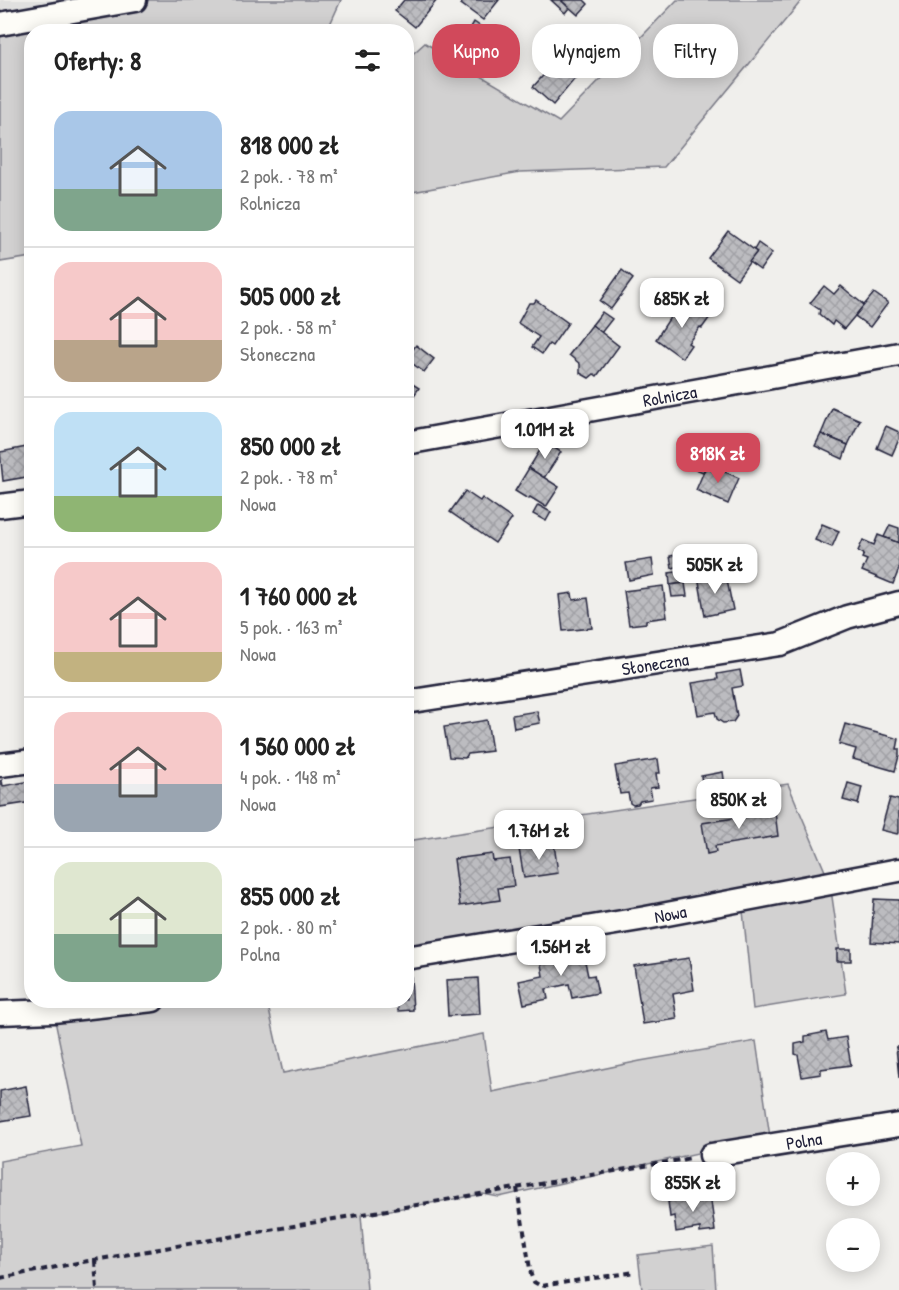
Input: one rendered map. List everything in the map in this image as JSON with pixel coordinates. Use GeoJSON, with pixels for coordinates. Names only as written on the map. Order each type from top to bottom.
{"type":"FeatureCollection","features":[{"type":"Feature","properties":{"kind":"street"},"geometry":{"type":"LineString","coordinates":[[0,24],[135,0]]}},
{"type":"Feature","properties":{"kind":"street","name":"Rolnicza"},"geometry":{"type":"LineString","coordinates":[[414,442],[899,354]]}},
{"type":"Feature","properties":{"kind":"street"},"geometry":{"type":"LineString","coordinates":[[0,506],[24,503]]}},
{"type":"Feature","properties":{"kind":"street","name":"Słoneczna"},"geometry":{"type":"LineString","coordinates":[[414,701],[780,644],[847,617],[899,603]]}},
{"type":"Feature","properties":{"kind":"street"},"geometry":{"type":"LineString","coordinates":[[0,765],[24,762]]}},
{"type":"Feature","properties":{"kind":"street","name":"Nowa"},"geometry":{"type":"LineString","coordinates":[[414,957],[646,918],[899,870]]}},
{"type":"Feature","properties":{"kind":"street"},"geometry":{"type":"LineString","coordinates":[[0,1013],[80,1008]]}},
{"type":"Feature","properties":{"kind":"street","name":"Polna"},"geometry":{"type":"LineString","coordinates":[[711,1155],[899,1125]]}},
{"type":"Feature","properties":{"kind":"path"},"geometry":{"type":"LineString","coordinates":[[0,1278],[711,1155]]}},
{"type":"Feature","properties":{"kind":"path"},"geometry":{"type":"LineString","coordinates":[[517,1188],[534,1282],[541,1286],[635,1272]]}},
{"type":"Feature","properties":{"kind":"path"},"geometry":{"type":"LineString","coordinates":[[94,1261],[97,1290]]}},
{"type":"Feature","properties":{"kind":"shaded area"},"geometry":{"type":"Polygon","coordinates":[[[0,0],[135,0],[0,24],[0,0]]]}},
{"type":"Feature","properties":{"kind":"shaded area"},"geometry":{"type":"Polygon","coordinates":[[[135,0],[341,0],[330,24],[24,24],[24,258],[0,262],[0,24],[135,0]]]}},
{"type":"Feature","properties":{"kind":"shaded area"},"geometry":{"type":"Polygon","coordinates":[[[677,0],[802,0],[738,77],[738,24],[654,24],[677,0]]]}},
{"type":"Feature","properties":{"kind":"shaded area"},"geometry":{"type":"Polygon","coordinates":[[[653,25],[653,78],[738,78],[664,167],[520,172],[414,192],[414,53],[425,43],[432,47],[432,78],[484,78],[559,122],[602,78],[641,78],[641,37],[653,25]]]}},
{"type":"Feature","properties":{"kind":"shaded area"},"geometry":{"type":"Polygon","coordinates":[[[788,784],[830,883],[846,994],[753,1009],[742,901],[414,957],[414,840],[788,784]]]}},
{"type":"Feature","properties":{"kind":"shaded area"},"geometry":{"type":"Polygon","coordinates":[[[76,1008],[269,1008],[283,1073],[484,1034],[492,1092],[640,1061],[756,1041],[770,1137],[499,1197],[483,1194],[361,1215],[367,1290],[0,1290],[0,1161],[81,1146],[53,1011],[76,1008]]]}},
{"type":"Feature","properties":{"kind":"shaded area"},"geometry":{"type":"Polygon","coordinates":[[[713,1246],[716,1290],[642,1290],[638,1255],[713,1246]]]}},
{"type":"Feature","properties":{"kind":"building"},"geometry":{"type":"Polygon","coordinates":[[[404,0],[437,0],[415,27],[395,11],[404,0]]]}},
{"type":"Feature","properties":{"kind":"building"},"geometry":{"type":"Polygon","coordinates":[[[464,0],[499,0],[483,20],[461,4],[464,0]]]}},
{"type":"Feature","properties":{"kind":"building"},"geometry":{"type":"Polygon","coordinates":[[[551,0],[563,0],[569,8],[565,13],[551,0]]]}},
{"type":"Feature","properties":{"kind":"building"},"geometry":{"type":"Polygon","coordinates":[[[563,0],[584,0],[588,4],[578,15],[563,0]]]}},
{"type":"Feature","properties":{"kind":"building"},"geometry":{"type":"Polygon","coordinates":[[[541,78],[575,78],[553,105],[533,87],[541,78]]]}},
{"type":"Feature","properties":{"kind":"building"},"geometry":{"type":"Polygon","coordinates":[[[728,231],[757,252],[737,279],[708,258],[728,231]]]}},
{"type":"Feature","properties":{"kind":"building"},"geometry":{"type":"Polygon","coordinates":[[[758,243],[772,253],[760,270],[749,262],[757,252],[754,250],[758,243]]]}},
{"type":"Feature","properties":{"kind":"building"},"geometry":{"type":"Polygon","coordinates":[[[622,270],[633,279],[611,309],[600,301],[622,270]]]}},
{"type":"Feature","properties":{"kind":"building"},"geometry":{"type":"Polygon","coordinates":[[[824,286],[834,294],[841,286],[864,305],[844,329],[834,321],[832,325],[819,314],[820,310],[810,303],[824,286]]]}},
{"type":"Feature","properties":{"kind":"building"},"geometry":{"type":"Polygon","coordinates":[[[874,293],[888,303],[870,327],[855,316],[874,293]]]}},
{"type":"Feature","properties":{"kind":"building"},"geometry":{"type":"Polygon","coordinates":[[[536,300],[568,323],[552,346],[549,344],[542,354],[532,347],[539,337],[518,323],[529,303],[534,303],[536,300]]]}},
{"type":"Feature","properties":{"kind":"building"},"geometry":{"type":"Polygon","coordinates":[[[691,304],[710,317],[688,343],[691,345],[682,358],[656,339],[676,308],[684,314],[691,304]]]}},
{"type":"Feature","properties":{"kind":"building"},"geometry":{"type":"Polygon","coordinates":[[[602,312],[612,319],[601,333],[592,325],[602,312]]]}},
{"type":"Feature","properties":{"kind":"building"},"geometry":{"type":"Polygon","coordinates":[[[592,325],[619,346],[597,376],[594,374],[589,378],[580,373],[580,364],[569,355],[592,325]]]}},
{"type":"Feature","properties":{"kind":"building"},"geometry":{"type":"Polygon","coordinates":[[[416,345],[434,359],[424,372],[414,365],[416,345]]]}},
{"type":"Feature","properties":{"kind":"building"},"geometry":{"type":"Polygon","coordinates":[[[414,385],[419,388],[414,395],[414,385]]]}},
{"type":"Feature","properties":{"kind":"building"},"geometry":{"type":"Polygon","coordinates":[[[832,408],[860,420],[848,445],[821,434],[832,408]]]}},
{"type":"Feature","properties":{"kind":"building"},"geometry":{"type":"Polygon","coordinates":[[[886,426],[899,432],[899,439],[892,455],[877,448],[886,426]]]}},
{"type":"Feature","properties":{"kind":"building"},"geometry":{"type":"Polygon","coordinates":[[[821,434],[848,445],[843,459],[815,446],[821,434]]]}},
{"type":"Feature","properties":{"kind":"building"},"geometry":{"type":"Polygon","coordinates":[[[545,442],[561,452],[544,478],[529,468],[545,442]]]}},
{"type":"Feature","properties":{"kind":"building"},"geometry":{"type":"Polygon","coordinates":[[[24,448],[24,477],[3,481],[0,452],[24,448]]]}},
{"type":"Feature","properties":{"kind":"building"},"geometry":{"type":"Polygon","coordinates":[[[687,456],[707,464],[703,472],[684,464],[687,456]]]}},
{"type":"Feature","properties":{"kind":"building"},"geometry":{"type":"Polygon","coordinates":[[[707,464],[739,478],[728,504],[696,490],[707,464]]]}},
{"type":"Feature","properties":{"kind":"building"},"geometry":{"type":"Polygon","coordinates":[[[529,468],[559,487],[546,507],[515,491],[529,468]]]}},
{"type":"Feature","properties":{"kind":"building"},"geometry":{"type":"Polygon","coordinates":[[[465,491],[480,501],[482,498],[512,519],[495,543],[450,512],[465,491]]]}},
{"type":"Feature","properties":{"kind":"building"},"geometry":{"type":"Polygon","coordinates":[[[538,505],[551,512],[546,521],[533,514],[538,505]]]}},
{"type":"Feature","properties":{"kind":"building"},"geometry":{"type":"Polygon","coordinates":[[[822,524],[839,531],[832,547],[815,540],[822,524]]]}},
{"type":"Feature","properties":{"kind":"building"},"geometry":{"type":"Polygon","coordinates":[[[890,525],[899,528],[899,543],[884,537],[890,525]]]}},
{"type":"Feature","properties":{"kind":"building"},"geometry":{"type":"Polygon","coordinates":[[[878,535],[899,543],[899,569],[893,584],[862,571],[867,560],[862,558],[864,554],[858,551],[863,540],[874,545],[878,535]]]}},
{"type":"Feature","properties":{"kind":"building"},"geometry":{"type":"Polygon","coordinates":[[[707,550],[708,559],[695,562],[693,552],[707,550]]]}},
{"type":"Feature","properties":{"kind":"building"},"geometry":{"type":"Polygon","coordinates":[[[680,554],[682,566],[672,568],[670,556],[680,554]]]}},
{"type":"Feature","properties":{"kind":"building"},"geometry":{"type":"Polygon","coordinates":[[[652,559],[654,575],[629,580],[626,563],[652,559]]]}},
{"type":"Feature","properties":{"kind":"building"},"geometry":{"type":"Polygon","coordinates":[[[683,571],[685,583],[670,585],[669,573],[683,571]]]}},
{"type":"Feature","properties":{"kind":"building"},"geometry":{"type":"Polygon","coordinates":[[[714,573],[716,582],[727,580],[733,610],[705,616],[698,576],[714,573]]]}},
{"type":"Feature","properties":{"kind":"building"},"geometry":{"type":"Polygon","coordinates":[[[685,583],[687,596],[672,597],[670,585],[685,583]]]}},
{"type":"Feature","properties":{"kind":"building"},"geometry":{"type":"Polygon","coordinates":[[[663,586],[667,617],[629,625],[624,591],[663,586]]]}},
{"type":"Feature","properties":{"kind":"building"},"geometry":{"type":"Polygon","coordinates":[[[572,593],[573,600],[588,598],[592,628],[563,631],[559,595],[572,593]]]}},
{"type":"Feature","properties":{"kind":"building"},"geometry":{"type":"Polygon","coordinates":[[[740,670],[743,686],[732,688],[737,716],[733,722],[723,723],[717,719],[715,712],[698,715],[692,683],[718,679],[717,674],[740,670]]]}},
{"type":"Feature","properties":{"kind":"building"},"geometry":{"type":"Polygon","coordinates":[[[537,711],[540,723],[514,728],[512,715],[537,711]]]}},
{"type":"Feature","properties":{"kind":"building"},"geometry":{"type":"Polygon","coordinates":[[[487,720],[492,751],[468,754],[465,758],[449,757],[444,727],[487,720]]]}},
{"type":"Feature","properties":{"kind":"building"},"geometry":{"type":"Polygon","coordinates":[[[845,724],[899,739],[897,749],[899,749],[899,756],[895,771],[853,759],[856,749],[839,744],[845,724]]]}},
{"type":"Feature","properties":{"kind":"building"},"geometry":{"type":"Polygon","coordinates":[[[658,759],[660,773],[656,773],[658,787],[650,788],[652,799],[633,805],[630,803],[628,793],[620,794],[615,766],[658,759]]]}},
{"type":"Feature","properties":{"kind":"building"},"geometry":{"type":"Polygon","coordinates":[[[723,772],[726,792],[704,795],[701,776],[723,772]]]}},
{"type":"Feature","properties":{"kind":"building"},"geometry":{"type":"Polygon","coordinates":[[[2,780],[3,786],[24,782],[24,803],[0,807],[0,781],[2,780]]]}},
{"type":"Feature","properties":{"kind":"building"},"geometry":{"type":"Polygon","coordinates":[[[848,783],[862,787],[858,804],[843,800],[848,783]]]}},
{"type":"Feature","properties":{"kind":"building"},"geometry":{"type":"Polygon","coordinates":[[[890,798],[899,800],[899,833],[897,834],[881,830],[890,798]]]}},
{"type":"Feature","properties":{"kind":"building"},"geometry":{"type":"Polygon","coordinates":[[[775,812],[778,836],[715,846],[716,852],[707,854],[702,823],[775,812]]]}},
{"type":"Feature","properties":{"kind":"building"},"geometry":{"type":"Polygon","coordinates":[[[554,844],[558,873],[524,878],[519,849],[554,844]]]}},
{"type":"Feature","properties":{"kind":"building"},"geometry":{"type":"Polygon","coordinates":[[[492,854],[493,861],[510,859],[514,886],[498,888],[500,900],[460,906],[454,859],[492,854]]]}},
{"type":"Feature","properties":{"kind":"building"},"geometry":{"type":"Polygon","coordinates":[[[874,899],[899,900],[899,944],[871,942],[874,899]]]}},
{"type":"Feature","properties":{"kind":"building"},"geometry":{"type":"Polygon","coordinates":[[[582,947],[588,976],[594,975],[598,993],[572,998],[569,984],[546,989],[548,999],[524,1004],[519,981],[543,976],[541,964],[550,961],[548,954],[582,947]]]}},
{"type":"Feature","properties":{"kind":"building"},"geometry":{"type":"Polygon","coordinates":[[[837,949],[851,949],[851,961],[837,961],[837,949]]]}},
{"type":"Feature","properties":{"kind":"building"},"geometry":{"type":"Polygon","coordinates":[[[689,958],[694,990],[673,994],[677,1019],[643,1024],[634,966],[689,958]]]}},
{"type":"Feature","properties":{"kind":"building"},"geometry":{"type":"Polygon","coordinates":[[[478,978],[480,1014],[448,1016],[446,980],[478,978]]]}},
{"type":"Feature","properties":{"kind":"building"},"geometry":{"type":"Polygon","coordinates":[[[398,1008],[413,1008],[413,1010],[398,1011],[398,1008]]]}},
{"type":"Feature","properties":{"kind":"building"},"geometry":{"type":"Polygon","coordinates":[[[826,1032],[828,1040],[846,1037],[851,1065],[821,1069],[821,1074],[802,1077],[798,1055],[795,1054],[795,1044],[805,1042],[805,1036],[826,1032]]]}},
{"type":"Feature","properties":{"kind":"building"},"geometry":{"type":"Polygon","coordinates":[[[896,1047],[899,1047],[899,1078],[896,1047]]]}},
{"type":"Feature","properties":{"kind":"building"},"geometry":{"type":"Polygon","coordinates":[[[26,1086],[31,1116],[0,1121],[0,1091],[26,1086]]]}},
{"type":"Feature","properties":{"kind":"building"},"geometry":{"type":"Polygon","coordinates":[[[710,1194],[715,1231],[700,1233],[700,1228],[676,1232],[674,1216],[670,1217],[668,1201],[679,1199],[679,1197],[710,1194]]]}}]}
